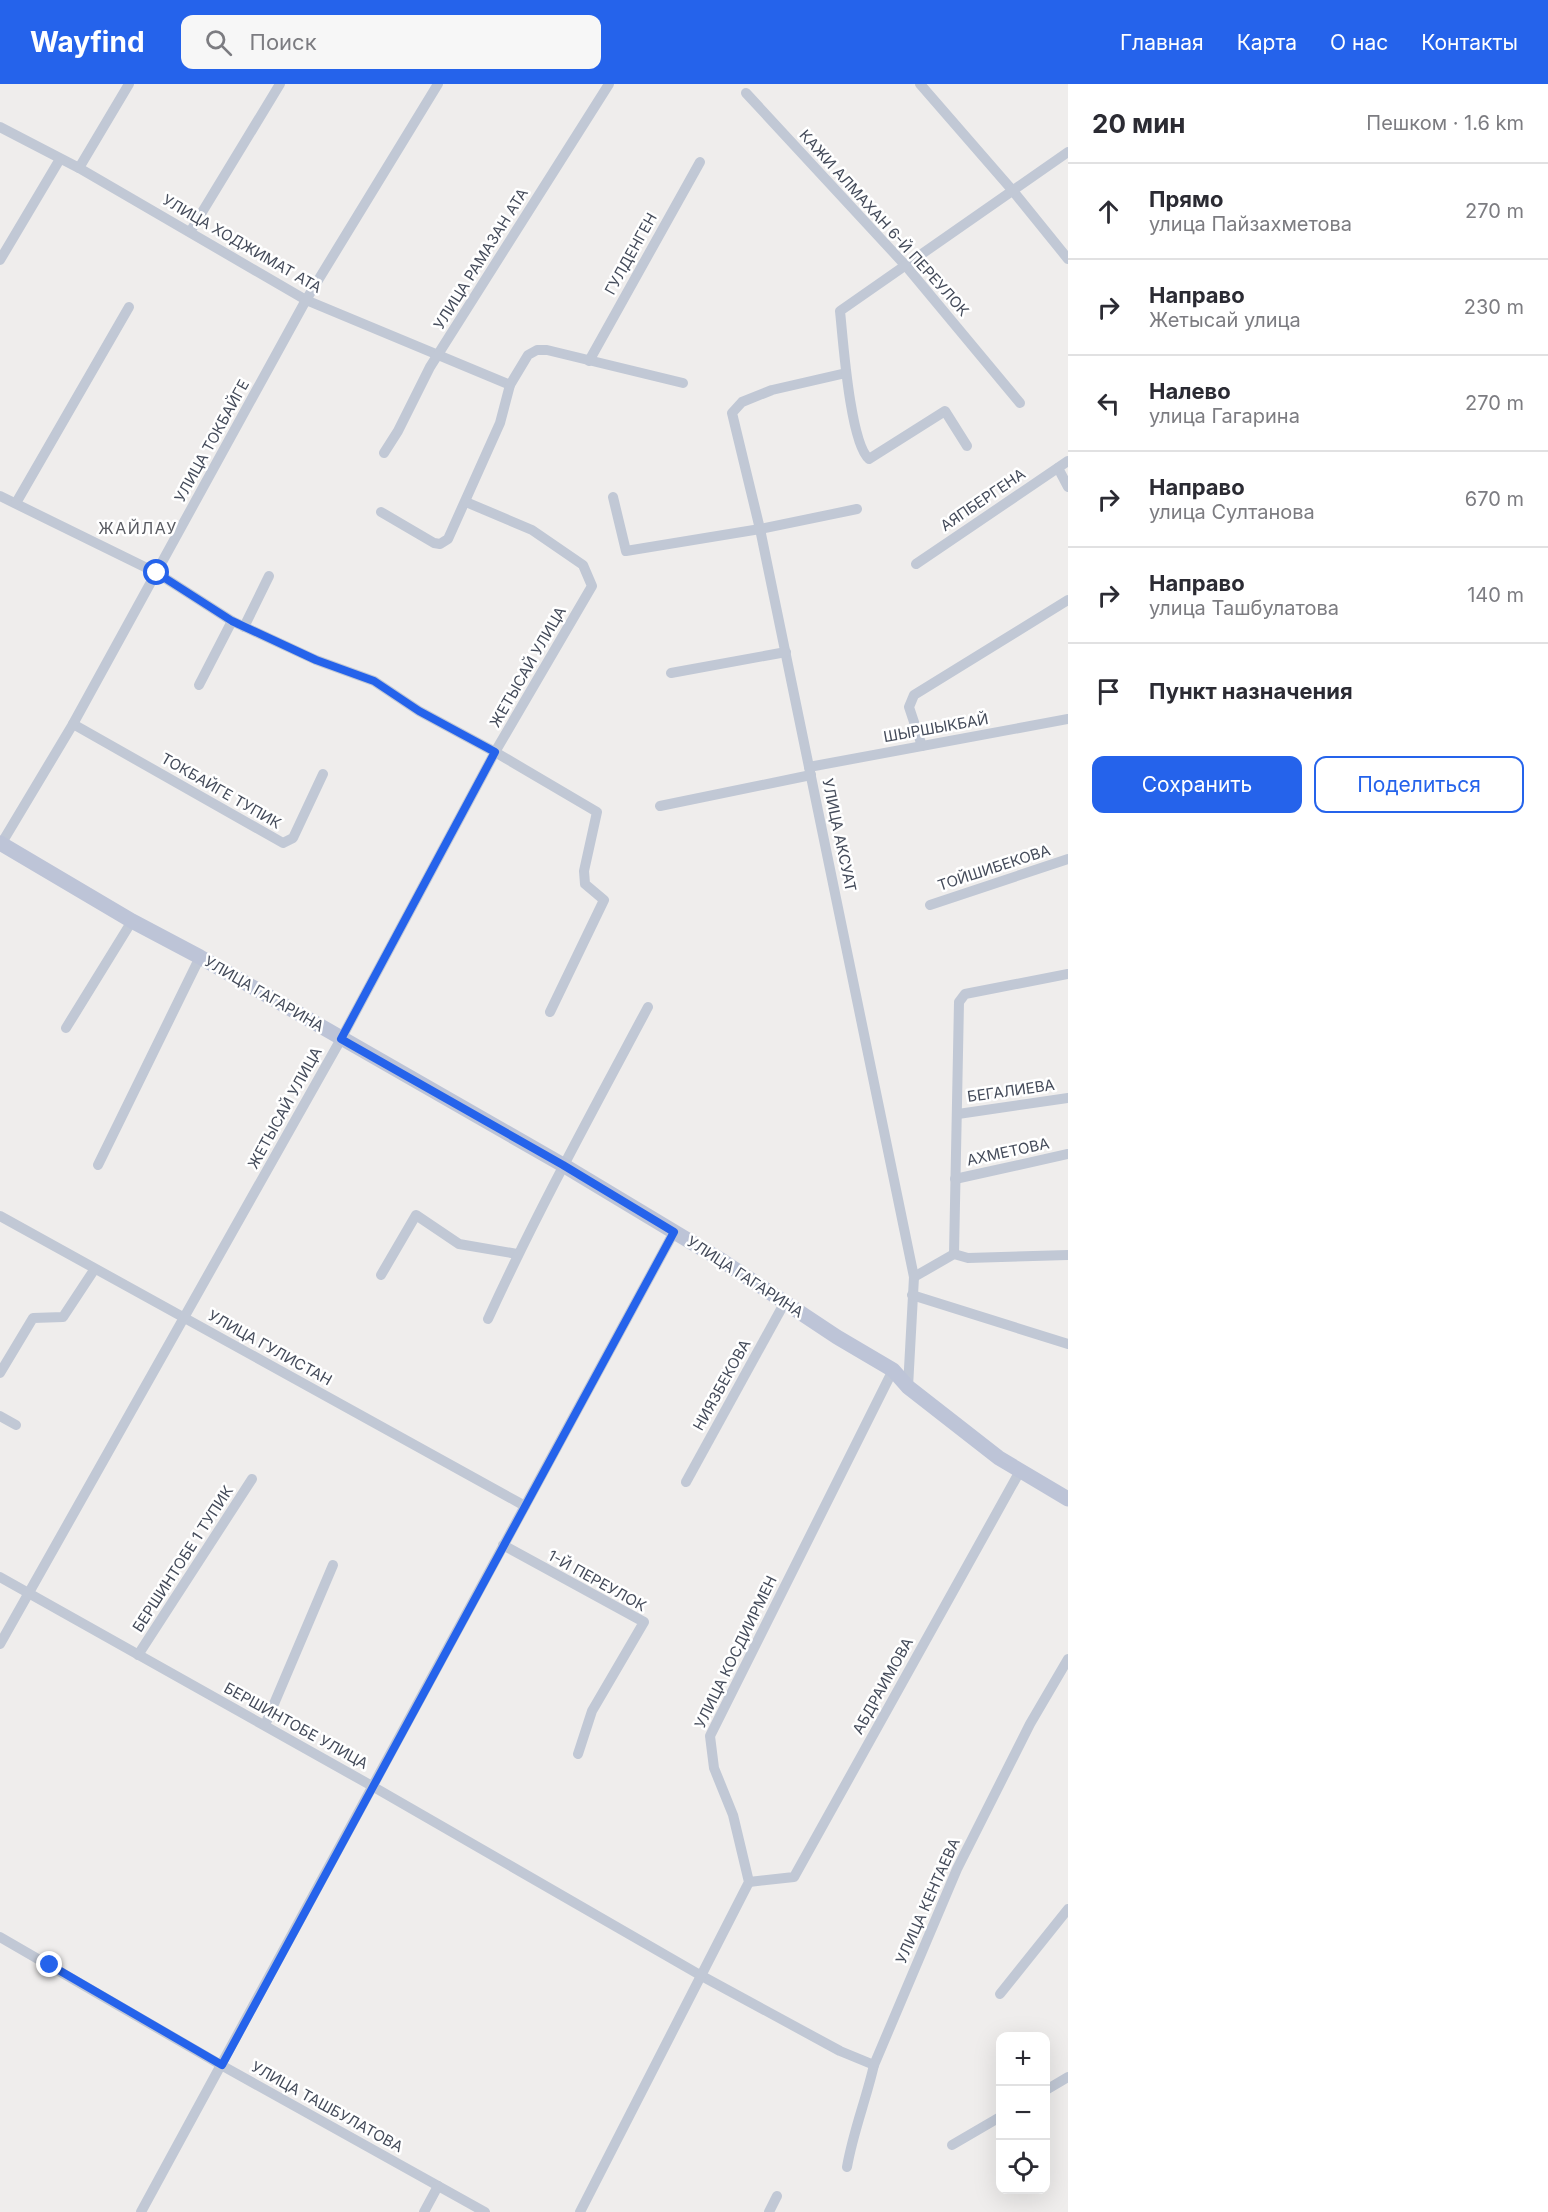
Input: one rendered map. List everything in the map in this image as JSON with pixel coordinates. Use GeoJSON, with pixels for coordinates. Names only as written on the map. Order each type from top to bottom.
{"type":"FeatureCollection","features":[{"type":"Feature","properties":{"kind":"main road","name":"УЛИЦА ГАГАРИНА"},"geometry":{"type":"LineString","coordinates":[[0,844],[563,1165],[674,1232],[837,1337],[893,1370],[908,1387],[999,1458],[1068,1499]]}},
{"type":"Feature","properties":{"kind":"street"},"geometry":{"type":"LineString","coordinates":[[79,168],[129,84]]}},
{"type":"Feature","properties":{"kind":"street"},"geometry":{"type":"LineString","coordinates":[[190,232],[280,84]]}},
{"type":"Feature","properties":{"kind":"street","name":"УЛИЦА ТОКБАЙГЕ"},"geometry":{"type":"LineString","coordinates":[[0,844],[73,724],[306,300],[438,84]]}},
{"type":"Feature","properties":{"kind":"street","name":"УЛИЦА РАМАЗАН АТА"},"geometry":{"type":"LineString","coordinates":[[384,453],[438,354],[609,84]]}},
{"type":"Feature","properties":{"kind":"street"},"geometry":{"type":"LineString","coordinates":[[920,84],[1013,190],[1068,259]]}},
{"type":"Feature","properties":{"kind":"street","name":"КАЖИ АЛМАХАН 6-Й ПЕРЕУЛОК"},"geometry":{"type":"LineString","coordinates":[[746,93],[906,266],[1020,403]]}},
{"type":"Feature","properties":{"kind":"street","name":"УЛИЦА ХОДЖИМАТ АТА"},"geometry":{"type":"LineString","coordinates":[[0,127],[79,168],[306,300],[510,385]]}},
{"type":"Feature","properties":{"kind":"street"},"geometry":{"type":"LineString","coordinates":[[967,446],[945,411],[870,459],[864,454],[846,373],[840,311],[1068,152]]}},
{"type":"Feature","properties":{"kind":"street"},"geometry":{"type":"LineString","coordinates":[[0,261],[60,159]]}},
{"type":"Feature","properties":{"kind":"street","name":"ГУЛДЕНГЕН"},"geometry":{"type":"LineString","coordinates":[[589,361],[700,162]]}},
{"type":"Feature","properties":{"kind":"street"},"geometry":{"type":"LineString","coordinates":[[16,503],[129,307]]}},
{"type":"Feature","properties":{"kind":"street"},"geometry":{"type":"LineString","coordinates":[[381,512],[440,544],[448,539],[500,423],[510,385],[528,354],[537,350],[547,350],[683,383]]}},
{"type":"Feature","properties":{"kind":"street","name":"УЛИЦА АКСУАТ"},"geometry":{"type":"LineString","coordinates":[[846,373],[772,390],[742,402],[732,413],[786,652],[914,1277],[908,1387]]}},
{"type":"Feature","properties":{"kind":"street","name":"АЯПБЕРГЕНА"},"geometry":{"type":"LineString","coordinates":[[916,564],[1068,461]]}},
{"type":"Feature","properties":{"kind":"street"},"geometry":{"type":"LineString","coordinates":[[1058,468],[1068,487]]}},
{"type":"Feature","properties":{"kind":"street"},"geometry":{"type":"LineString","coordinates":[[0,496],[157,573],[243,627],[316,660],[374,681],[419,711],[495,752],[597,812],[584,878],[585,884],[604,900],[550,1012]]}},
{"type":"Feature","properties":{"kind":"street"},"geometry":{"type":"LineString","coordinates":[[613,497],[626,550],[760,529],[857,509]]}},
{"type":"Feature","properties":{"kind":"street","name":"ЖЕТЫСАЙ УЛИЦА"},"geometry":{"type":"LineString","coordinates":[[0,1644],[341,1039],[495,752],[592,586],[583,565],[532,530],[466,502]]}},
{"type":"Feature","properties":{"kind":"street"},"geometry":{"type":"LineString","coordinates":[[243,627],[269,576]]}},
{"type":"Feature","properties":{"kind":"street"},"geometry":{"type":"LineString","coordinates":[[922,746],[909,707],[914,695],[1068,600]]}},
{"type":"Feature","properties":{"kind":"street"},"geometry":{"type":"LineString","coordinates":[[199,685],[232,621]]}},
{"type":"Feature","properties":{"kind":"street"},"geometry":{"type":"LineString","coordinates":[[671,673],[786,652]]}},
{"type":"Feature","properties":{"kind":"street","name":"ШЫРШЫКБАЙ"},"geometry":{"type":"LineString","coordinates":[[660,806],[922,746],[1068,719]]}},
{"type":"Feature","properties":{"kind":"street","name":"ТОКБАЙГЕ ТУПИК"},"geometry":{"type":"LineString","coordinates":[[73,724],[283,843],[293,838],[323,774]]}},
{"type":"Feature","properties":{"kind":"street","name":"ТОЙШИБЕКОВА"},"geometry":{"type":"LineString","coordinates":[[930,905],[1068,859]]}},
{"type":"Feature","properties":{"kind":"street"},"geometry":{"type":"LineString","coordinates":[[66,1028],[132,921]]}},
{"type":"Feature","properties":{"kind":"street"},"geometry":{"type":"LineString","coordinates":[[98,1165],[200,957]]}},
{"type":"Feature","properties":{"kind":"street"},"geometry":{"type":"LineString","coordinates":[[954,1254],[959,1002],[965,994],[1068,974]]}},
{"type":"Feature","properties":{"kind":"street"},"geometry":{"type":"LineString","coordinates":[[488,1319],[517,1254],[648,1007]]}},
{"type":"Feature","properties":{"kind":"street","name":"БЕГАЛИЕВА"},"geometry":{"type":"LineString","coordinates":[[958,1114],[1068,1098]]}},
{"type":"Feature","properties":{"kind":"street","name":"АХМЕТОВА"},"geometry":{"type":"LineString","coordinates":[[955,1179],[1068,1154]]}},
{"type":"Feature","properties":{"kind":"street"},"geometry":{"type":"LineString","coordinates":[[381,1275],[416,1215],[459,1244],[517,1254]]}},
{"type":"Feature","properties":{"kind":"street","name":"УЛИЦА ГУЛИСТАН"},"geometry":{"type":"LineString","coordinates":[[0,1216],[94,1270],[525,1506]]}},
{"type":"Feature","properties":{"kind":"street"},"geometry":{"type":"LineString","coordinates":[[141,2212],[674,1232]]}},
{"type":"Feature","properties":{"kind":"street"},"geometry":{"type":"LineString","coordinates":[[914,1277],[954,1254],[968,1258],[1068,1255]]}},
{"type":"Feature","properties":{"kind":"street"},"geometry":{"type":"LineString","coordinates":[[0,1373],[33,1318],[63,1317],[94,1270]]}},
{"type":"Feature","properties":{"kind":"street"},"geometry":{"type":"LineString","coordinates":[[912,1295],[1068,1344]]}},
{"type":"Feature","properties":{"kind":"street","name":"НИЯЗБЕКОВА"},"geometry":{"type":"LineString","coordinates":[[686,1482],[785,1302]]}},
{"type":"Feature","properties":{"kind":"street","name":"УЛИЦА КОСДИИРМЕН"},"geometry":{"type":"LineString","coordinates":[[749,1882],[734,1815],[714,1768],[710,1736],[893,1370]]}},
{"type":"Feature","properties":{"kind":"street"},"geometry":{"type":"LineString","coordinates":[[0,1416],[16,1425]]}},
{"type":"Feature","properties":{"kind":"street","name":"АБДРАИМОВА"},"geometry":{"type":"LineString","coordinates":[[749,1882],[794,1876],[1020,1471]]}},
{"type":"Feature","properties":{"kind":"street","name":"БЕРШИНТОБЕ 1 ТУПИК"},"geometry":{"type":"LineString","coordinates":[[138,1655],[252,1479]]}},
{"type":"Feature","properties":{"kind":"street","name":"1-Й ПЕРЕУЛОК"},"geometry":{"type":"LineString","coordinates":[[503,1545],[644,1622],[592,1712],[578,1754]]}},
{"type":"Feature","properties":{"kind":"street"},"geometry":{"type":"LineString","coordinates":[[265,1725],[333,1565]]}},
{"type":"Feature","properties":{"kind":"street","name":"БЕРШИНТОБЕ УЛИЦА"},"geometry":{"type":"LineString","coordinates":[[0,1577],[372,1785],[700,1975],[830,2046],[874,2065]]}},
{"type":"Feature","properties":{"kind":"street","name":"УЛИЦА КЕНТАЕВА"},"geometry":{"type":"LineString","coordinates":[[847,2167],[852,2136],[868,2092],[874,2065],[957,1869],[1030,1724],[1068,1659]]}},
{"type":"Feature","properties":{"kind":"street"},"geometry":{"type":"LineString","coordinates":[[580,2212],[749,1882]]}},
{"type":"Feature","properties":{"kind":"street"},"geometry":{"type":"LineString","coordinates":[[1000,1995],[1068,1909]]}},
{"type":"Feature","properties":{"kind":"street","name":"УЛИЦА ТАШБУЛАТОВА"},"geometry":{"type":"LineString","coordinates":[[0,1937],[222,2065],[485,2212]]}},
{"type":"Feature","properties":{"kind":"street"},"geometry":{"type":"LineString","coordinates":[[1050,2088],[1068,2077]]}},
{"type":"Feature","properties":{"kind":"street"},"geometry":{"type":"LineString","coordinates":[[952,2145],[996,2119]]}},
{"type":"Feature","properties":{"kind":"street"},"geometry":{"type":"LineString","coordinates":[[423,2212],[438,2186]]}},
{"type":"Feature","properties":{"kind":"street"},"geometry":{"type":"LineString","coordinates":[[770,2212],[777,2196]]}},
{"type":"Feature","properties":{"kind":"district","name":"ЖАЙЛАУ"},"geometry":{"type":"Point","coordinates":[138,528]}},
{"type":"Feature","properties":{"kind":"route"},"geometry":{"type":"LineString","coordinates":[[50,1965],[222,2065],[674,1232],[563,1165],[341,1039],[495,752],[419,711],[374,681],[316,660],[232,621],[157,573]]}}]}
